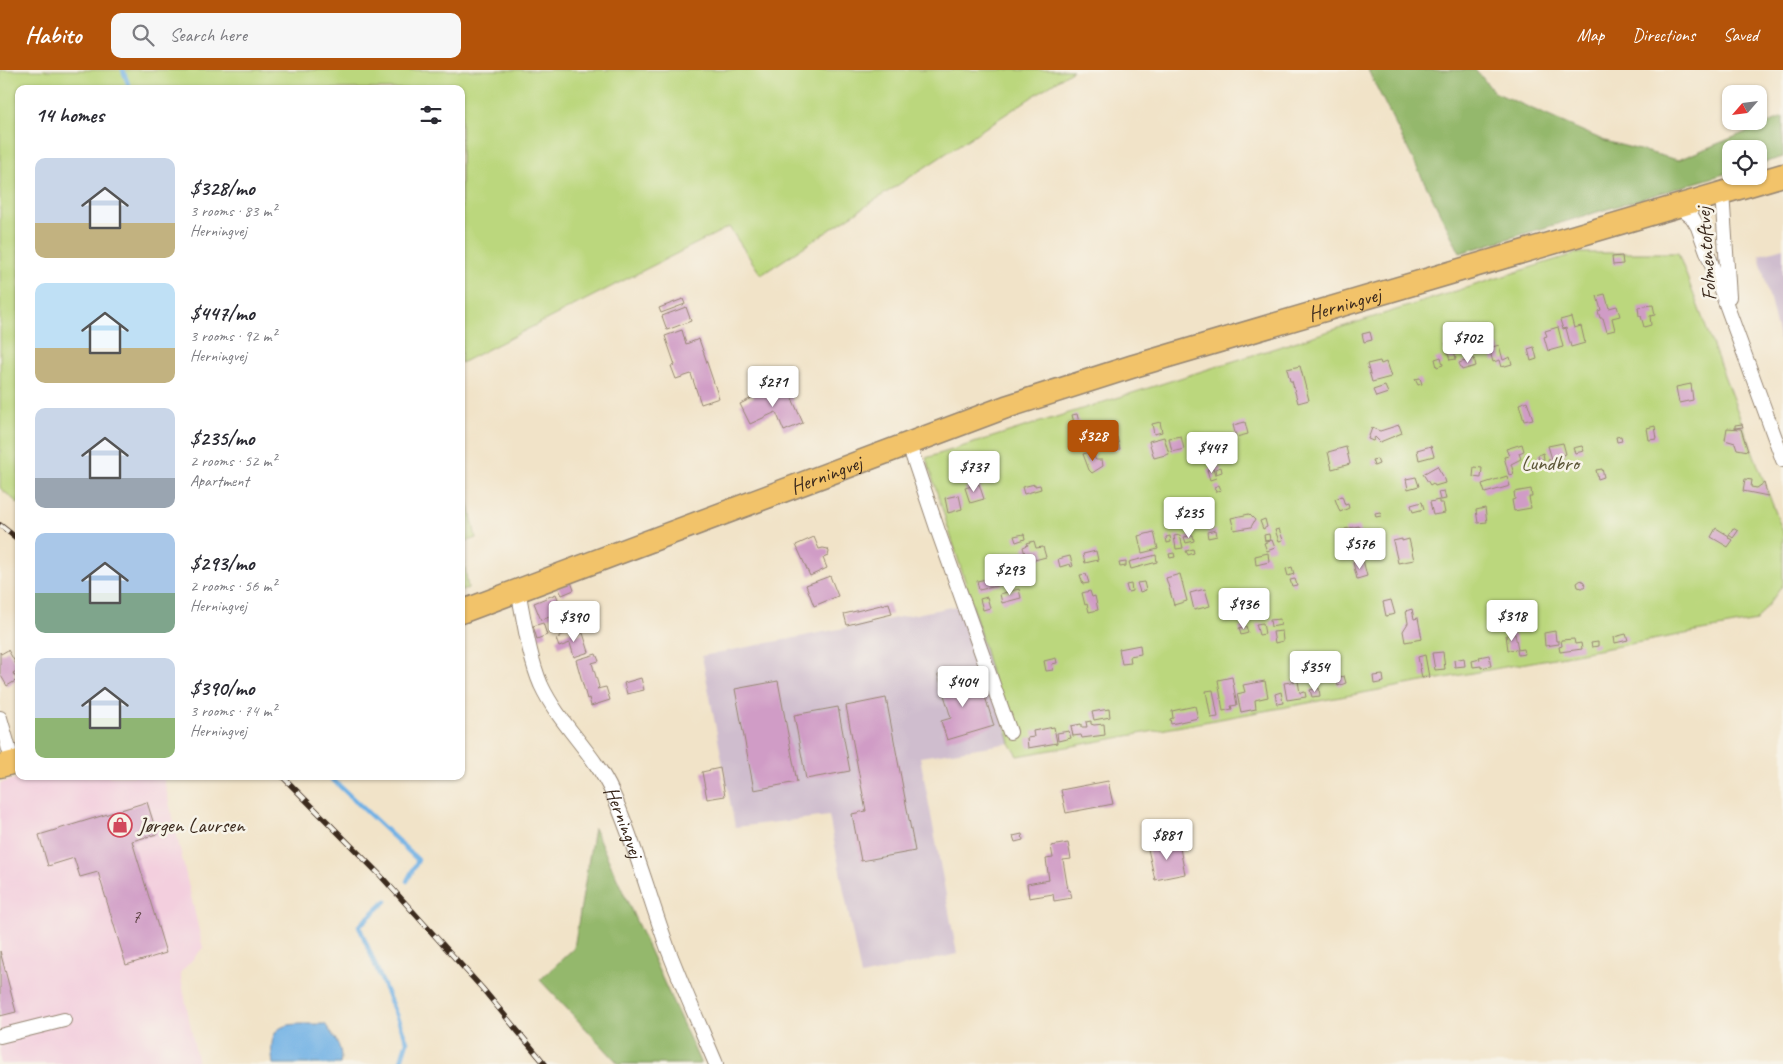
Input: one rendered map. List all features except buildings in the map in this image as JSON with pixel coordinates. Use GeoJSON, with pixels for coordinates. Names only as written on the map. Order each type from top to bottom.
{"type":"FeatureCollection","features":[{"type":"Feature","properties":{"kind":"main road","name":"Herningvej"},"geometry":{"type":"LineString","coordinates":[[465,610],[908,442],[1006,407],[1134,366],[1783,175]]}},
{"type":"Feature","properties":{"kind":"street","name":"Folmentoftvej"},"geometry":{"type":"LineString","coordinates":[[1722,192],[1730,313]]}},
{"type":"Feature","properties":{"kind":"street","name":"Folmentoftvej"},"geometry":{"type":"LineString","coordinates":[[1676,205],[1692,217],[1698,227],[1783,460]]}},
{"type":"Feature","properties":{"kind":"street"},"geometry":{"type":"LineString","coordinates":[[908,442],[1010,732]]}},
{"type":"Feature","properties":{"kind":"street","name":"Herningvej"},"geometry":{"type":"LineString","coordinates":[[518,590],[532,657],[541,685],[611,789],[629,830],[668,948],[716,1064]]}},
{"type":"Feature","properties":{"kind":"street"},"geometry":{"type":"LineString","coordinates":[[0,718],[10,763]]}},
{"type":"Feature","properties":{"kind":"street"},"geometry":{"type":"LineString","coordinates":[[0,1036],[64,1020]]}},
{"type":"Feature","properties":{"kind":"shaded area"},"geometry":{"type":"Polygon","coordinates":[[[1783,248],[1783,354],[1759,255],[1783,248]]]}},
{"type":"Feature","properties":{"kind":"shaded area"},"geometry":{"type":"Polygon","coordinates":[[[972,603],[1010,743],[920,757],[957,954],[861,976],[829,816],[735,827],[702,656],[972,603]]]}},
{"type":"Feature","properties":{"kind":"shaded area"},"geometry":{"type":"Polygon","coordinates":[[[15,779],[164,780],[203,948],[180,973],[198,1064],[0,1064],[0,783],[15,779]]]}},
{"type":"Feature","properties":{"kind":"green space"},"geometry":{"type":"Polygon","coordinates":[[[0,70],[1073,70],[761,275],[729,227],[465,361],[465,85],[15,85],[15,501],[0,488],[0,70]]]}},
{"type":"Feature","properties":{"kind":"green space"},"geometry":{"type":"Polygon","coordinates":[[[1368,70],[1476,70],[1494,92],[1605,141],[1678,160],[1722,142],[1722,175],[1460,253],[1368,70]]]}},
{"type":"Feature","properties":{"kind":"green space"},"geometry":{"type":"Polygon","coordinates":[[[1783,117],[1783,157],[1767,162],[1767,140],[1727,140],[1751,130],[1768,130],[1768,123],[1783,117]]]}},
{"type":"Feature","properties":{"kind":"green space","name":"Lundbro"},"geometry":{"type":"Polygon","coordinates":[[[1577,253],[1678,253],[1783,532],[1783,585],[1756,621],[1018,756],[1010,743],[972,603],[926,458],[1577,253]]]}},
{"type":"Feature","properties":{"kind":"green space"},"geometry":{"type":"Polygon","coordinates":[[[465,488],[476,538],[465,542],[465,488]]]}},
{"type":"Feature","properties":{"kind":"green space"},"geometry":{"type":"Polygon","coordinates":[[[465,569],[468,588],[465,589],[465,569]]]}},
{"type":"Feature","properties":{"kind":"green space"},"geometry":{"type":"Polygon","coordinates":[[[594,828],[701,1064],[619,1064],[540,980],[574,948],[594,828]]]}},
{"type":"Feature","properties":{"kind":"water"},"geometry":{"type":"Polygon","coordinates":[[[325,1024],[335,1038],[341,1053],[340,1064],[273,1064],[273,1038],[277,1031],[291,1025],[325,1024]]]}},
{"type":"Feature","properties":{"kind":"waterway"},"geometry":{"type":"LineString","coordinates":[[123,70],[129,85]]}},
{"type":"Feature","properties":{"kind":"waterway"},"geometry":{"type":"LineString","coordinates":[[333,780],[418,860],[407,881]]}},
{"type":"Feature","properties":{"kind":"waterway"},"geometry":{"type":"LineString","coordinates":[[386,901],[359,926],[407,1041],[400,1064]]}},
{"type":"Feature","properties":{"kind":"railway"},"geometry":{"type":"LineString","coordinates":[[0,525],[15,537]]}},
{"type":"Feature","properties":{"kind":"railway"},"geometry":{"type":"LineString","coordinates":[[286,780],[379,874],[482,988],[545,1064]]}},
{"type":"Feature","properties":{"kind":"place","name":"Jørgen Laursen"},"geometry":{"type":"Point","coordinates":[120,825]}}]}
